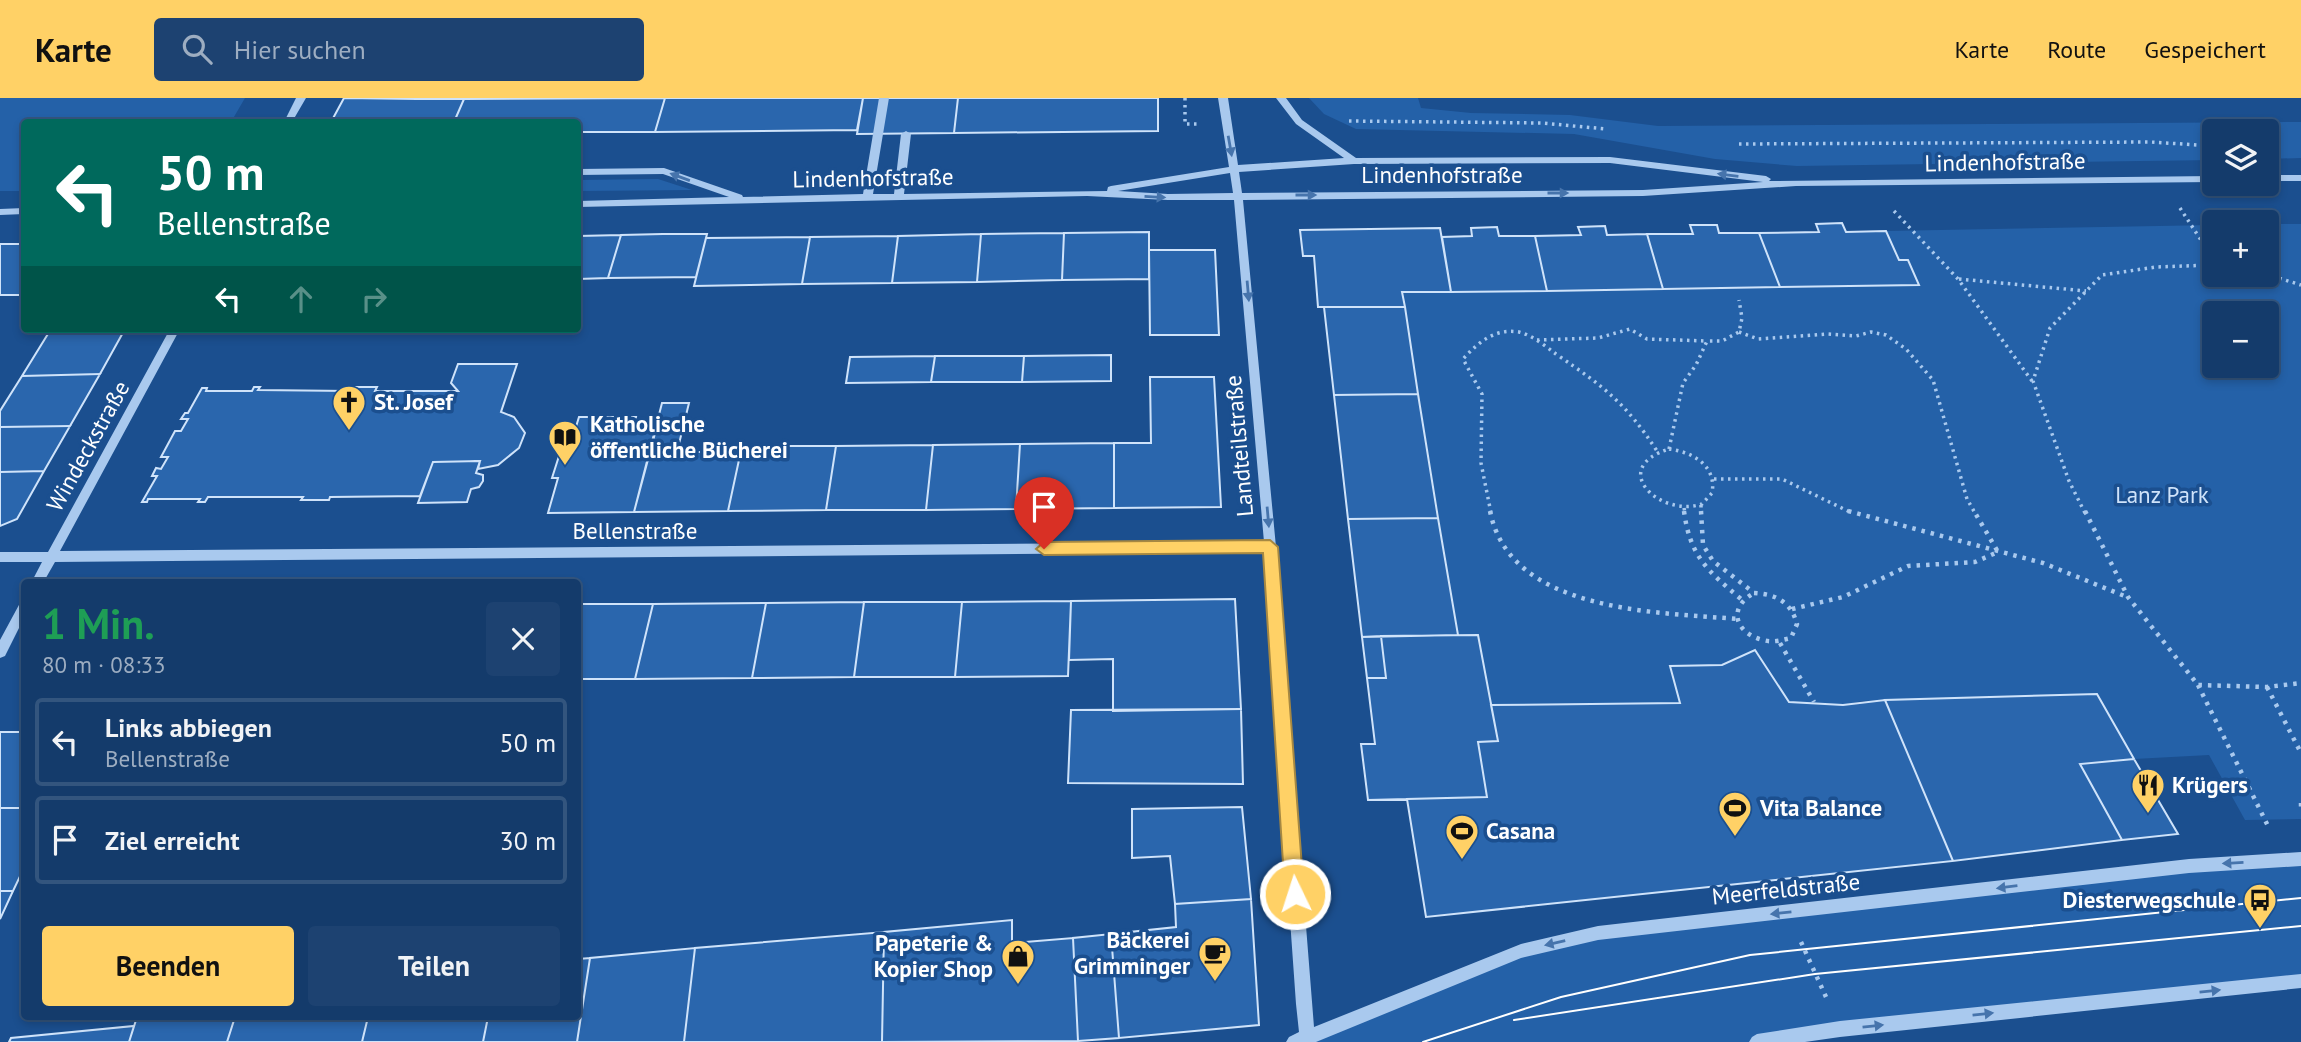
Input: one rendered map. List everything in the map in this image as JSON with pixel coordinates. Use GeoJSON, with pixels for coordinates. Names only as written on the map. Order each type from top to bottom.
{"type":"FeatureCollection","features":[{"type":"Feature","properties":{"kind":"street"},"geometry":{"type":"LineString","coordinates":[[290,119],[301,98]]}},
{"type":"Feature","properties":{"kind":"street"},"geometry":{"type":"LineString","coordinates":[[868,197],[884,98]]}},
{"type":"Feature","properties":{"kind":"street","name":"Landteilstraße"},"geometry":{"type":"LineString","coordinates":[[1223,98],[1238,196],[1270,547],[1303,1004],[1303,1040]]}},
{"type":"Feature","properties":{"kind":"street"},"geometry":{"type":"LineString","coordinates":[[1281,98],[1299,122],[1354,161]]}},
{"type":"Feature","properties":{"kind":"street"},"geometry":{"type":"LineString","coordinates":[[899,196],[906,134]]}},
{"type":"Feature","properties":{"kind":"street","name":"Lindenhofstraße"},"geometry":{"type":"LineString","coordinates":[[1087,193],[1234,169],[1354,161],[1611,160],[1796,183]]}},
{"type":"Feature","properties":{"kind":"street","name":"Lindenhofstraße"},"geometry":{"type":"LineString","coordinates":[[581,172],[664,171],[745,200]]}},
{"type":"Feature","properties":{"kind":"street"},"geometry":{"type":"LineString","coordinates":[[2279,178],[2301,178]]}},
{"type":"Feature","properties":{"kind":"street","name":"Lindenhofstraße"},"geometry":{"type":"LineString","coordinates":[[581,204],[1087,193],[1168,197],[1643,192],[1796,183],[2202,179]]}},
{"type":"Feature","properties":{"kind":"street"},"geometry":{"type":"LineString","coordinates":[[0,212],[21,211]]}},
{"type":"Feature","properties":{"kind":"street","name":"Windeckstraße"},"geometry":{"type":"LineString","coordinates":[[39,579],[173,333]]}},
{"type":"Feature","properties":{"kind":"street","name":"Bellenstraße"},"geometry":{"type":"LineString","coordinates":[[0,556],[1270,547]]}},
{"type":"Feature","properties":{"kind":"street"},"geometry":{"type":"LineString","coordinates":[[0,652],[21,613]]}},
{"type":"Feature","properties":{"kind":"street","name":"Meerfeldstraße"},"geometry":{"type":"LineString","coordinates":[[1303,1040],[1521,951],[1598,933],[2189,866],[2301,859]]}},
{"type":"Feature","properties":{"kind":"street"},"geometry":{"type":"LineString","coordinates":[[1757,1042],[1840,1029],[2301,981]]}},
{"type":"Feature","properties":{"kind":"path"},"geometry":{"type":"LineString","coordinates":[[1185,98],[1185,124]]}},
{"type":"Feature","properties":{"kind":"path"},"geometry":{"type":"LineString","coordinates":[[1340,121],[1380,124],[1568,125],[1615,131]]}},
{"type":"Feature","properties":{"kind":"path"},"geometry":{"type":"LineString","coordinates":[[1737,144],[2150,142],[2202,145]]}},
{"type":"Feature","properties":{"kind":"path"},"geometry":{"type":"LineString","coordinates":[[2161,179],[2202,242]]}},
{"type":"Feature","properties":{"kind":"path"},"geometry":{"type":"LineString","coordinates":[[1867,182],[1958,279],[2033,381],[2069,481],[2128,597],[2198,685],[2286,860]]}},
{"type":"Feature","properties":{"kind":"path"},"geometry":{"type":"LineString","coordinates":[[2033,381],[2050,328],[2102,275],[2156,267],[2202,265]]}},
{"type":"Feature","properties":{"kind":"path"},"geometry":{"type":"LineString","coordinates":[[2279,278],[2301,285]]}},
{"type":"Feature","properties":{"kind":"path"},"geometry":{"type":"LineString","coordinates":[[1958,279],[2087,291]]}},
{"type":"Feature","properties":{"kind":"path"},"geometry":{"type":"LineString","coordinates":[[1739,300],[1742,318],[1739,332]]}},
{"type":"Feature","properties":{"kind":"path"},"geometry":{"type":"LineString","coordinates":[[1537,340],[1598,338],[1630,329],[1647,338],[1707,341],[1722,341],[1739,332],[1758,339],[1828,334],[1856,336],[1871,332],[1886,335],[1906,349],[1933,380],[1967,499],[1998,552]]}},
{"type":"Feature","properties":{"kind":"path"},"geometry":{"type":"LineString","coordinates":[[1657,451],[1634,417],[1611,392],[1537,340],[1518,332],[1484,337],[1464,359],[1482,394],[1481,463],[1494,530],[1525,571],[1576,598],[1639,611],[1737,619]]}},
{"type":"Feature","properties":{"kind":"path"},"geometry":{"type":"LineString","coordinates":[[1669,449],[1683,383],[1696,365],[1707,341]]}},
{"type":"Feature","properties":{"kind":"path"},"geometry":{"type":"LineString","coordinates":[[1669,449],[1694,456],[1709,469],[1714,479],[1714,491],[1701,505],[1684,508],[1671,506],[1656,499],[1646,490],[1640,470],[1643,460],[1657,451],[1669,449]]}},
{"type":"Feature","properties":{"kind":"path"},"geometry":{"type":"LineString","coordinates":[[1714,479],[1782,480],[1859,516],[2043,564],[2128,597]]}},
{"type":"Feature","properties":{"kind":"path"},"geometry":{"type":"LineString","coordinates":[[1701,505],[1703,545],[1713,561],[1754,593],[1776,596],[1792,610],[1796,615],[1796,631],[1791,638],[1780,643],[1770,643],[1751,636],[1737,619],[1737,606],[1741,599],[1754,593]]}},
{"type":"Feature","properties":{"kind":"path"},"geometry":{"type":"LineString","coordinates":[[1684,508],[1689,547],[1703,567],[1741,599]]}},
{"type":"Feature","properties":{"kind":"path"},"geometry":{"type":"LineString","coordinates":[[1792,610],[1843,597],[1908,566],[1975,562],[1998,552]]}},
{"type":"Feature","properties":{"kind":"path"},"geometry":{"type":"LineString","coordinates":[[1780,643],[1814,702]]}},
{"type":"Feature","properties":{"kind":"path"},"geometry":{"type":"LineString","coordinates":[[2198,685],[2267,687],[2301,683]]}},
{"type":"Feature","properties":{"kind":"path"},"geometry":{"type":"LineString","coordinates":[[2267,687],[2301,753]]}},
{"type":"Feature","properties":{"kind":"path"},"geometry":{"type":"LineString","coordinates":[[1788,912],[1840,1029]]}},
{"type":"Feature","properties":{"kind":"green space"},"geometry":{"type":"Polygon","coordinates":[[[0,98],[245,98],[233,119],[21,119],[21,191],[0,191],[0,98]]]}},
{"type":"Feature","properties":{"kind":"green space"},"geometry":{"type":"Polygon","coordinates":[[[1309,98],[1418,98],[1421,108],[1471,113],[1570,115],[1658,126],[2202,123],[2202,160],[1797,166],[1715,159],[1574,134],[1356,129],[1324,114],[1309,98]]]}},
{"type":"Feature","properties":{"kind":"green space"},"geometry":{"type":"Polygon","coordinates":[[[2279,122],[2301,122],[2301,158],[2279,159],[2279,122]]]}},
{"type":"Feature","properties":{"kind":"green space"},"geometry":{"type":"Polygon","coordinates":[[[658,179],[692,190],[581,191],[581,180],[658,179]]]}},
{"type":"Feature","properties":{"kind":"green space","name":"Lanz Park"},"geometry":{"type":"Polygon","coordinates":[[[2279,224],[2301,224],[2301,819],[2245,820],[2209,755],[2134,759],[2097,694],[1862,701],[1843,705],[1789,702],[1755,650],[1680,703],[1491,705],[1478,635],[1458,635],[1402,292],[1918,285],[1899,260],[1886,231],[2202,225],[2202,287],[2279,287],[2279,224]]]}},
{"type":"Feature","properties":{"kind":"green space"},"geometry":{"type":"Polygon","coordinates":[[[2301,860],[2301,981],[1757,1042],[1309,1042],[1521,951],[1598,933],[2301,860]]]}},
{"type":"Feature","properties":{"kind":"building"},"geometry":{"type":"Polygon","coordinates":[[[344,98],[464,99],[455,119],[333,119],[344,98]]]}},
{"type":"Feature","properties":{"kind":"building"},"geometry":{"type":"Polygon","coordinates":[[[665,98],[655,132],[581,132],[581,119],[455,119],[464,99],[665,98]]]}},
{"type":"Feature","properties":{"kind":"building"},"geometry":{"type":"Polygon","coordinates":[[[665,98],[863,98],[857,130],[655,132],[665,98]]]}},
{"type":"Feature","properties":{"kind":"building"},"geometry":{"type":"Polygon","coordinates":[[[863,98],[958,98],[954,133],[857,134],[863,98]]]}},
{"type":"Feature","properties":{"kind":"building"},"geometry":{"type":"Polygon","coordinates":[[[958,98],[1158,98],[1158,131],[954,133],[958,98]]]}},
{"type":"Feature","properties":{"kind":"building"},"geometry":{"type":"Polygon","coordinates":[[[1842,223],[1846,232],[1886,231],[1899,260],[1908,260],[1919,285],[1780,287],[1759,233],[1819,232],[1816,224],[1842,223]]]}},
{"type":"Feature","properties":{"kind":"building"},"geometry":{"type":"Polygon","coordinates":[[[1690,225],[1717,225],[1719,233],[1759,233],[1780,287],[1663,289],[1647,234],[1693,234],[1690,225]]]}},
{"type":"Feature","properties":{"kind":"building"},"geometry":{"type":"Polygon","coordinates":[[[1605,226],[1607,235],[1647,234],[1663,289],[1547,291],[1535,236],[1581,235],[1578,227],[1605,226]]]}},
{"type":"Feature","properties":{"kind":"building"},"geometry":{"type":"Polygon","coordinates":[[[1497,227],[1499,236],[1535,236],[1547,291],[1451,292],[1442,237],[1472,236],[1471,228],[1497,227]]]}},
{"type":"Feature","properties":{"kind":"building"},"geometry":{"type":"Polygon","coordinates":[[[1440,228],[1451,292],[1402,292],[1405,307],[1318,307],[1314,256],[1303,256],[1300,230],[1440,228]]]}},
{"type":"Feature","properties":{"kind":"building"},"geometry":{"type":"Polygon","coordinates":[[[1149,232],[1149,279],[1062,280],[1064,233],[1149,232]]]}},
{"type":"Feature","properties":{"kind":"building"},"geometry":{"type":"Polygon","coordinates":[[[1064,233],[1062,280],[977,282],[981,234],[1064,233]]]}},
{"type":"Feature","properties":{"kind":"building"},"geometry":{"type":"Polygon","coordinates":[[[707,234],[696,277],[608,278],[621,235],[707,234]]]}},
{"type":"Feature","properties":{"kind":"building"},"geometry":{"type":"Polygon","coordinates":[[[981,234],[977,282],[892,283],[898,236],[981,234]]]}},
{"type":"Feature","properties":{"kind":"building"},"geometry":{"type":"Polygon","coordinates":[[[621,235],[608,278],[581,279],[581,236],[621,235]]]}},
{"type":"Feature","properties":{"kind":"building"},"geometry":{"type":"Polygon","coordinates":[[[898,236],[892,283],[802,284],[810,237],[898,236]]]}},
{"type":"Feature","properties":{"kind":"building"},"geometry":{"type":"Polygon","coordinates":[[[810,237],[802,284],[694,286],[706,238],[810,237]]]}},
{"type":"Feature","properties":{"kind":"building"},"geometry":{"type":"Polygon","coordinates":[[[0,244],[21,244],[21,295],[0,295],[0,244]]]}},
{"type":"Feature","properties":{"kind":"building"},"geometry":{"type":"Polygon","coordinates":[[[1149,250],[1215,250],[1219,335],[1150,335],[1149,250]]]}},
{"type":"Feature","properties":{"kind":"building"},"geometry":{"type":"Polygon","coordinates":[[[1324,307],[1405,307],[1418,394],[1334,395],[1324,307]]]}},
{"type":"Feature","properties":{"kind":"building"},"geometry":{"type":"Polygon","coordinates":[[[49,333],[123,333],[100,374],[22,376],[49,333]]]}},
{"type":"Feature","properties":{"kind":"building"},"geometry":{"type":"Polygon","coordinates":[[[1111,355],[1111,381],[1022,382],[1024,356],[1111,355]]]}},
{"type":"Feature","properties":{"kind":"building"},"geometry":{"type":"Polygon","coordinates":[[[935,356],[931,382],[846,383],[850,357],[935,356]]]}},
{"type":"Feature","properties":{"kind":"building"},"geometry":{"type":"Polygon","coordinates":[[[935,356],[1024,356],[1022,382],[931,382],[935,356]]]}},
{"type":"Feature","properties":{"kind":"building","name":"St. Josef"},"geometry":{"type":"Polygon","coordinates":[[[458,364],[517,364],[501,412],[514,417],[525,433],[519,448],[498,465],[478,469],[480,461],[433,462],[420,496],[330,497],[329,500],[301,500],[303,497],[208,497],[205,502],[198,502],[200,499],[148,499],[147,502],[142,502],[157,476],[152,476],[156,468],[161,469],[168,457],[161,457],[175,431],[181,431],[188,419],[181,419],[188,413],[202,388],[207,388],[206,391],[252,391],[254,387],[260,387],[258,390],[349,391],[350,387],[377,387],[375,391],[458,391],[451,383],[458,364]]]}},
{"type":"Feature","properties":{"kind":"building"},"geometry":{"type":"Polygon","coordinates":[[[100,374],[70,426],[0,427],[0,411],[22,376],[100,374]]]}},
{"type":"Feature","properties":{"kind":"building"},"geometry":{"type":"Polygon","coordinates":[[[1150,377],[1214,377],[1221,507],[1114,508],[1114,443],[1151,443],[1150,377]]]}},
{"type":"Feature","properties":{"kind":"building"},"geometry":{"type":"Polygon","coordinates":[[[1418,394],[1438,518],[1348,519],[1334,395],[1418,394]]]}},
{"type":"Feature","properties":{"kind":"building"},"geometry":{"type":"Polygon","coordinates":[[[662,403],[689,403],[677,452],[711,452],[712,446],[742,446],[728,511],[634,512],[662,403]]]}},
{"type":"Feature","properties":{"kind":"building"},"geometry":{"type":"Polygon","coordinates":[[[579,417],[636,417],[635,422],[658,422],[634,512],[548,513],[558,478],[552,478],[559,456],[567,456],[579,417]]]}},
{"type":"Feature","properties":{"kind":"building"},"geometry":{"type":"Polygon","coordinates":[[[70,426],[44,471],[0,472],[0,427],[70,426]]]}},
{"type":"Feature","properties":{"kind":"building"},"geometry":{"type":"Polygon","coordinates":[[[1114,443],[1114,508],[1016,509],[1020,444],[1114,443]]]}},
{"type":"Feature","properties":{"kind":"building"},"geometry":{"type":"Polygon","coordinates":[[[1020,444],[1016,509],[926,510],[933,445],[1020,444]]]}},
{"type":"Feature","properties":{"kind":"building"},"geometry":{"type":"Polygon","coordinates":[[[933,445],[926,510],[826,510],[836,446],[933,445]]]}},
{"type":"Feature","properties":{"kind":"building"},"geometry":{"type":"Polygon","coordinates":[[[742,446],[836,446],[826,510],[728,511],[742,446]]]}},
{"type":"Feature","properties":{"kind":"building"},"geometry":{"type":"Polygon","coordinates":[[[480,461],[476,473],[483,475],[483,481],[479,487],[471,489],[467,502],[418,503],[433,462],[480,461]]]}},
{"type":"Feature","properties":{"kind":"building"},"geometry":{"type":"Polygon","coordinates":[[[44,471],[17,519],[0,526],[0,472],[44,471]]]}},
{"type":"Feature","properties":{"kind":"building"},"geometry":{"type":"Polygon","coordinates":[[[1438,518],[1458,635],[1362,637],[1348,519],[1438,518]]]}},
{"type":"Feature","properties":{"kind":"building"},"geometry":{"type":"Polygon","coordinates":[[[1235,599],[1241,709],[1113,711],[1113,659],[1069,660],[1071,601],[1235,599]]]}},
{"type":"Feature","properties":{"kind":"building"},"geometry":{"type":"Polygon","coordinates":[[[1071,601],[1068,676],[955,677],[962,602],[1071,601]]]}},
{"type":"Feature","properties":{"kind":"building"},"geometry":{"type":"Polygon","coordinates":[[[864,602],[962,602],[955,677],[854,677],[864,602]]]}},
{"type":"Feature","properties":{"kind":"building"},"geometry":{"type":"Polygon","coordinates":[[[864,602],[854,677],[752,678],[766,603],[864,602]]]}},
{"type":"Feature","properties":{"kind":"building"},"geometry":{"type":"Polygon","coordinates":[[[766,603],[752,678],[635,679],[653,604],[766,603]]]}},
{"type":"Feature","properties":{"kind":"building"},"geometry":{"type":"Polygon","coordinates":[[[581,604],[653,604],[635,679],[581,679],[581,604]]]}},
{"type":"Feature","properties":{"kind":"building"},"geometry":{"type":"Polygon","coordinates":[[[1478,635],[1498,741],[1478,742],[1487,797],[1368,800],[1361,744],[1375,744],[1367,678],[1386,678],[1381,636],[1478,635]]]}},
{"type":"Feature","properties":{"kind":"building"},"geometry":{"type":"Polygon","coordinates":[[[1381,636],[1386,678],[1367,678],[1362,637],[1381,636]]]}},
{"type":"Feature","properties":{"kind":"building"},"geometry":{"type":"Polygon","coordinates":[[[1755,650],[1789,702],[1843,705],[1885,700],[1953,861],[1426,917],[1407,799],[1487,797],[1478,742],[1498,741],[1491,705],[1680,703],[1670,666],[1722,665],[1755,650]]]}},
{"type":"Feature","properties":{"kind":"building"},"geometry":{"type":"Polygon","coordinates":[[[2097,694],[2134,759],[2080,764],[2122,840],[1953,861],[1885,700],[2097,694]]]}},
{"type":"Feature","properties":{"kind":"building"},"geometry":{"type":"Polygon","coordinates":[[[1241,709],[1243,784],[1068,783],[1071,710],[1241,709]]]}},
{"type":"Feature","properties":{"kind":"building"},"geometry":{"type":"Polygon","coordinates":[[[0,732],[21,732],[21,808],[0,808],[0,732]]]}},
{"type":"Feature","properties":{"kind":"building"},"geometry":{"type":"Polygon","coordinates":[[[2134,759],[2178,834],[2122,840],[2080,764],[2134,759]]]}},
{"type":"Feature","properties":{"kind":"building"},"geometry":{"type":"Polygon","coordinates":[[[1242,807],[1251,899],[1175,904],[1170,856],[1132,858],[1132,809],[1242,807]]]}},
{"type":"Feature","properties":{"kind":"building"},"geometry":{"type":"Polygon","coordinates":[[[0,808],[21,808],[21,874],[13,891],[0,891],[0,808]]]}},
{"type":"Feature","properties":{"kind":"building"},"geometry":{"type":"Polygon","coordinates":[[[0,891],[13,891],[0,919],[0,891]]]}},
{"type":"Feature","properties":{"kind":"building"},"geometry":{"type":"Polygon","coordinates":[[[1251,899],[1259,1025],[1119,1038],[1111,934],[1176,927],[1175,904],[1251,899]]]}},
{"type":"Feature","properties":{"kind":"building"},"geometry":{"type":"Polygon","coordinates":[[[1012,920],[1012,943],[1073,938],[1078,1041],[882,1042],[884,932],[1012,920]]]}},
{"type":"Feature","properties":{"kind":"building"},"geometry":{"type":"Polygon","coordinates":[[[884,932],[882,1042],[684,1042],[695,948],[884,932]]]}},
{"type":"Feature","properties":{"kind":"building"},"geometry":{"type":"Polygon","coordinates":[[[1111,934],[1119,1038],[1078,1041],[1073,938],[1111,934]]]}},
{"type":"Feature","properties":{"kind":"building"},"geometry":{"type":"Polygon","coordinates":[[[695,948],[684,1042],[577,1042],[590,958],[695,948]]]}},
{"type":"Feature","properties":{"kind":"building"},"geometry":{"type":"Polygon","coordinates":[[[590,958],[581,1016],[581,959],[590,958]]]}},
{"type":"Feature","properties":{"kind":"building"},"geometry":{"type":"Polygon","coordinates":[[[136,1020],[234,1020],[227,1042],[129,1042],[136,1020]]]}},
{"type":"Feature","properties":{"kind":"building"},"geometry":{"type":"Polygon","coordinates":[[[234,1020],[367,1020],[362,1042],[227,1042],[234,1020]]]}},
{"type":"Feature","properties":{"kind":"building"},"geometry":{"type":"Polygon","coordinates":[[[367,1020],[487,1020],[483,1042],[362,1042],[367,1020]]]}},
{"type":"Feature","properties":{"kind":"building"},"geometry":{"type":"Polygon","coordinates":[[[487,1020],[580,1020],[577,1042],[483,1042],[487,1020]]]}},
{"type":"Feature","properties":{"kind":"building"},"geometry":{"type":"Polygon","coordinates":[[[134,1026],[129,1042],[9,1042],[11,1038],[134,1026]]]}},
{"type":"Feature","properties":{"kind":"tram line"},"geometry":{"type":"LineString","coordinates":[[1423,1042],[1561,997],[1750,955],[2301,898]]}},
{"type":"Feature","properties":{"kind":"tram line"},"geometry":{"type":"LineString","coordinates":[[1514,1020],[1815,974],[2301,926]]}},
{"type":"Feature","properties":{"kind":"place","name":"St. Josef"},"geometry":{"type":"Point","coordinates":[349,432]}},
{"type":"Feature","properties":{"kind":"place","name":"Katholische öffentliche Bücherei"},"geometry":{"type":"Point","coordinates":[565,467]}},
{"type":"Feature","properties":{"kind":"place","name":"Krügers"},"geometry":{"type":"Point","coordinates":[2148,815]}},
{"type":"Feature","properties":{"kind":"place","name":"Vita Balance"},"geometry":{"type":"Point","coordinates":[1735,838]}},
{"type":"Feature","properties":{"kind":"place","name":"Casana"},"geometry":{"type":"Point","coordinates":[1462,861]}},
{"type":"Feature","properties":{"kind":"place","name":"Diesterwegschule"},"geometry":{"type":"Point","coordinates":[2260,930]}},
{"type":"Feature","properties":{"kind":"place","name":"Bäckerei Grimminger"},"geometry":{"type":"Point","coordinates":[1215,983]}},
{"type":"Feature","properties":{"kind":"place","name":"Papeterie & Kopier Shop"},"geometry":{"type":"Point","coordinates":[1018,986]}},
{"type":"Feature","properties":{"kind":"route"},"geometry":{"type":"LineString","coordinates":[[1044,549],[1270,547],[1295,894]]}}]}
